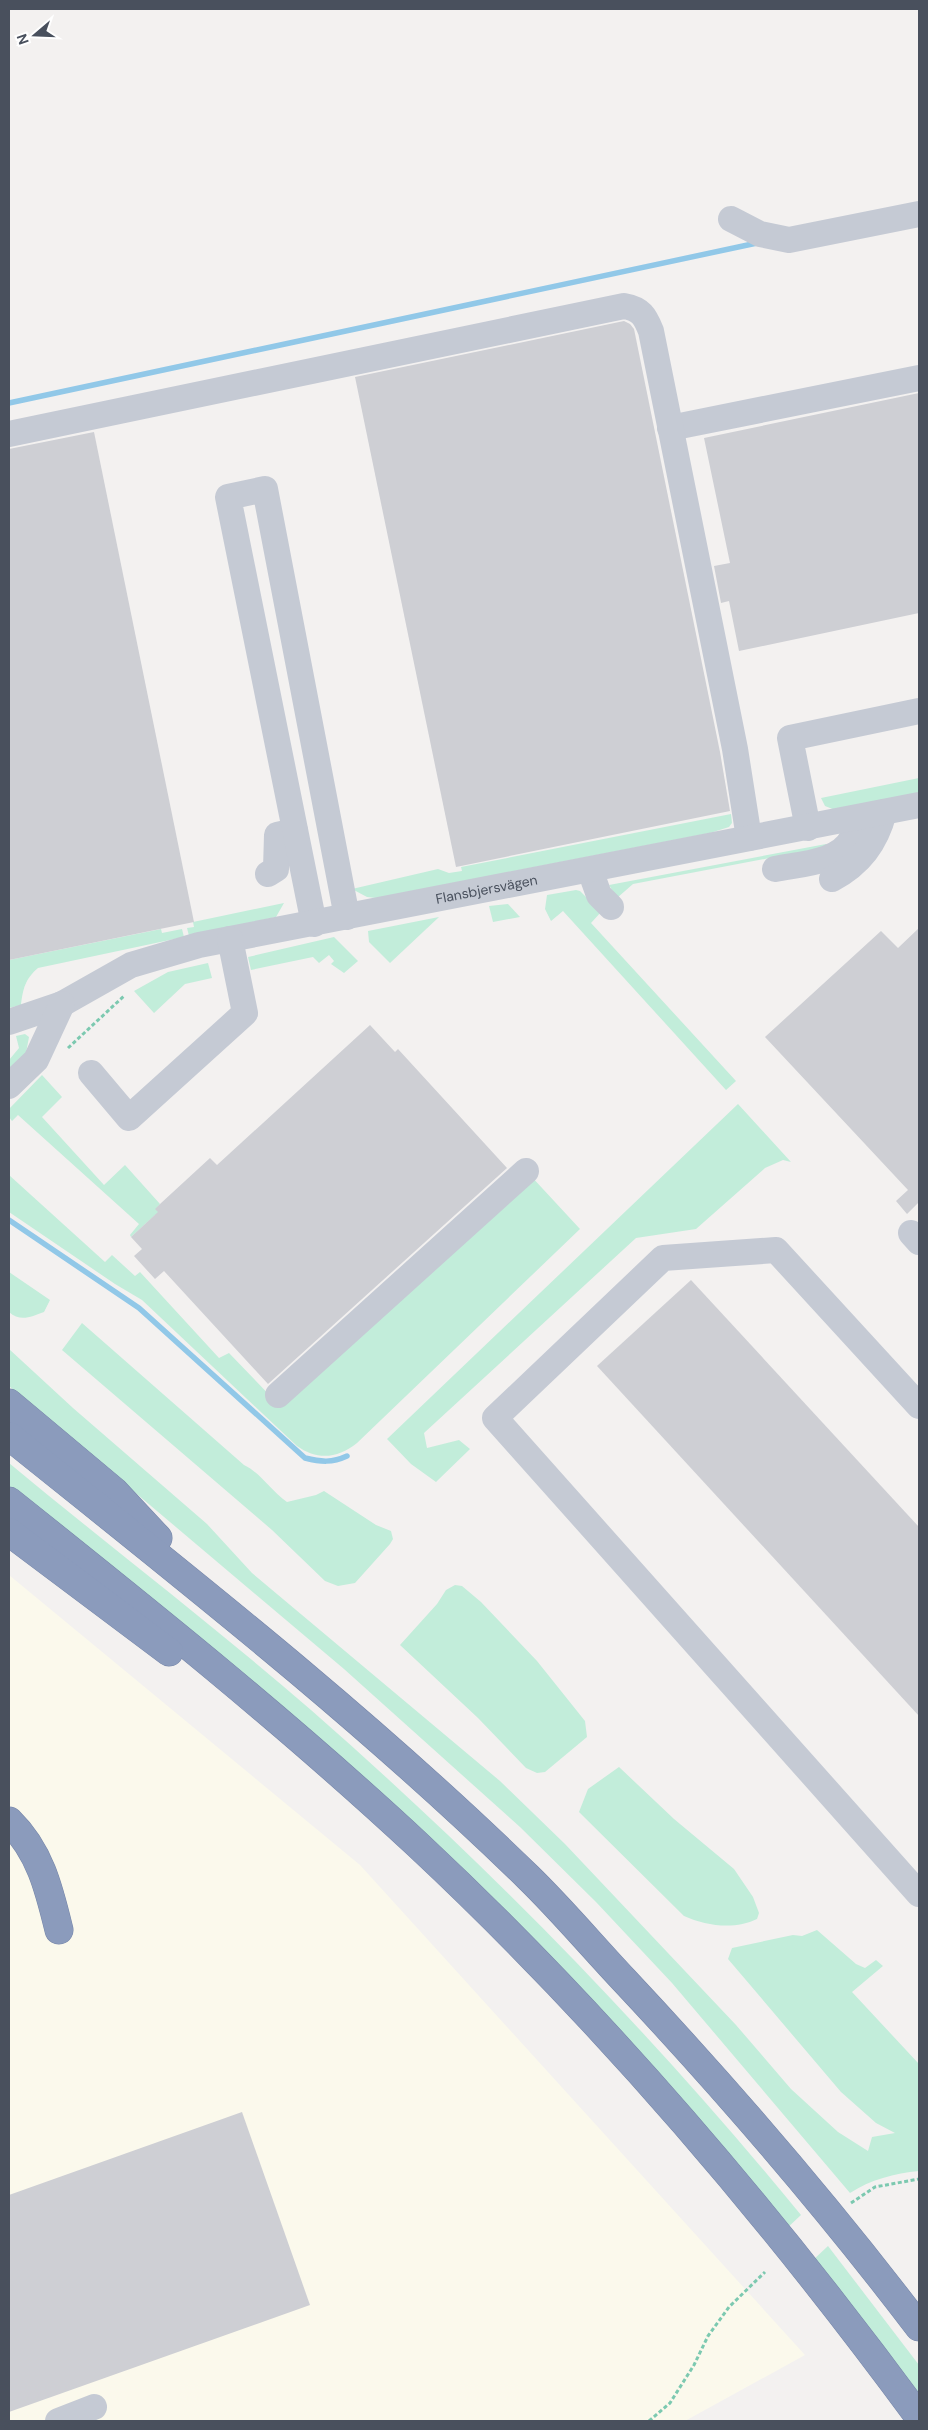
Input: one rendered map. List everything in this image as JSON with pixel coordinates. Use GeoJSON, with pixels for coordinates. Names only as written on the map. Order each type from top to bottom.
{"type":"FeatureCollection","features":[{"type":"Feature","properties":{"kind":"highway"},"geometry":{"type":"LineString","coordinates":[[9,1403],[114,1491],[224,1608]]}},
{"type":"Feature","properties":{"kind":"highway"},"geometry":{"type":"LineString","coordinates":[[9,1436],[224,1608],[363,1726],[529,1878],[673,2032],[812,2190],[919,2327]]}},
{"type":"Feature","properties":{"kind":"highway"},"geometry":{"type":"LineString","coordinates":[[9,1501],[191,1646],[352,1785],[494,1919],[573,2000],[750,2198],[850,2323],[919,2417]]}},
{"type":"Feature","properties":{"kind":"highway"},"geometry":{"type":"LineString","coordinates":[[9,1532],[178,1659],[251,1718],[412,1862],[557,2000],[644,2078]]}},
{"type":"Feature","properties":{"kind":"highway"},"geometry":{"type":"LineString","coordinates":[[9,1821],[21,1834],[38,1860],[44,1873],[60,1930]]}},
{"type":"Feature","properties":{"kind":"street"},"geometry":{"type":"LineString","coordinates":[[731,219],[760,234],[789,240],[919,214]]}},
{"type":"Feature","properties":{"kind":"street"},"geometry":{"type":"LineString","coordinates":[[9,434],[624,306],[635,308],[644,314],[651,331],[735,749],[749,838]]}},
{"type":"Feature","properties":{"kind":"street"},"geometry":{"type":"LineString","coordinates":[[670,428],[919,378]]}},
{"type":"Feature","properties":{"kind":"street"},"geometry":{"type":"LineString","coordinates":[[314,924],[295,831],[250,667],[229,563],[228,497],[265,489],[285,554],[320,730],[347,917]]}},
{"type":"Feature","properties":{"kind":"street"},"geometry":{"type":"LineString","coordinates":[[808,828],[790,738],[919,711]]}},
{"type":"Feature","properties":{"kind":"street","name":"Flansbjersvägen"},"geometry":{"type":"LineString","coordinates":[[9,1022],[62,1004],[131,965],[199,945],[919,805]]}},
{"type":"Feature","properties":{"kind":"street"},"geometry":{"type":"LineString","coordinates":[[832,879],[850,870],[865,852],[880,828],[884,812]]}},
{"type":"Feature","properties":{"kind":"street"},"geometry":{"type":"LineString","coordinates":[[774,869],[833,856],[845,848],[852,836],[855,818]]}},
{"type":"Feature","properties":{"kind":"street"},"geometry":{"type":"LineString","coordinates":[[268,874],[276,870],[277,835],[295,831]]}},
{"type":"Feature","properties":{"kind":"street"},"geometry":{"type":"LineString","coordinates":[[590,870],[599,895],[611,907]]}},
{"type":"Feature","properties":{"kind":"street"},"geometry":{"type":"LineString","coordinates":[[91,1073],[128,1118],[245,1012],[230,939]]}},
{"type":"Feature","properties":{"kind":"street"},"geometry":{"type":"LineString","coordinates":[[9,1086],[36,1060],[62,1004]]}},
{"type":"Feature","properties":{"kind":"street"},"geometry":{"type":"LineString","coordinates":[[278,1395],[526,1171]]}},
{"type":"Feature","properties":{"kind":"street"},"geometry":{"type":"LineString","coordinates":[[919,1406],[776,1250],[663,1258],[495,1418],[919,1894]]}},
{"type":"Feature","properties":{"kind":"street"},"geometry":{"type":"LineString","coordinates":[[58,2421],[94,2407]]}},
{"type":"Feature","properties":{"kind":"path"},"geometry":{"type":"LineString","coordinates":[[65,1051],[130,992]]}},
{"type":"Feature","properties":{"kind":"path"},"geometry":{"type":"LineString","coordinates":[[846,2206],[876,2187],[919,2179]]}},
{"type":"Feature","properties":{"kind":"path"},"geometry":{"type":"LineString","coordinates":[[650,2421],[670,2403],[694,2365],[708,2336],[729,2307],[765,2272]]}},
{"type":"Feature","properties":{"kind":"shaded area"},"geometry":{"type":"Polygon","coordinates":[[[9,1575],[360,1865],[805,2355],[685,2421],[9,2421],[9,1575]]]}},
{"type":"Feature","properties":{"kind":"green space"},"geometry":{"type":"Polygon","coordinates":[[[919,778],[919,793],[835,810],[825,806],[821,798],[919,778]]]}},
{"type":"Feature","properties":{"kind":"green space"},"geometry":{"type":"Polygon","coordinates":[[[731,814],[732,823],[729,827],[710,833],[376,898],[367,897],[352,889],[438,869],[449,873],[462,871],[461,867],[731,814]]]}},
{"type":"Feature","properties":{"kind":"green space"},"geometry":{"type":"Polygon","coordinates":[[[826,844],[827,847],[633,884],[617,898],[609,885],[826,844]]]}},
{"type":"Feature","properties":{"kind":"green space"},"geometry":{"type":"Polygon","coordinates":[[[580,891],[601,912],[591,923],[736,1081],[726,1090],[563,911],[551,921],[545,909],[547,895],[580,891]]]}},
{"type":"Feature","properties":{"kind":"green space"},"geometry":{"type":"Polygon","coordinates":[[[284,903],[276,917],[189,936],[187,928],[194,927],[193,922],[284,903]]]}},
{"type":"Feature","properties":{"kind":"green space"},"geometry":{"type":"Polygon","coordinates":[[[508,904],[520,917],[493,922],[489,906],[508,904]]]}},
{"type":"Feature","properties":{"kind":"green space"},"geometry":{"type":"Polygon","coordinates":[[[439,917],[390,963],[369,942],[368,931],[439,917]]]}},
{"type":"Feature","properties":{"kind":"green space"},"geometry":{"type":"Polygon","coordinates":[[[161,929],[162,933],[182,929],[184,937],[38,968],[25,985],[21,1005],[9,1008],[9,960],[161,929]]]}},
{"type":"Feature","properties":{"kind":"green space"},"geometry":{"type":"Polygon","coordinates":[[[334,937],[358,961],[344,973],[331,964],[334,961],[329,955],[319,963],[313,957],[251,970],[248,957],[334,937]]]}},
{"type":"Feature","properties":{"kind":"green space"},"geometry":{"type":"Polygon","coordinates":[[[208,963],[212,978],[185,984],[154,1013],[134,991],[168,972],[208,963]]]}},
{"type":"Feature","properties":{"kind":"green space"},"geometry":{"type":"Polygon","coordinates":[[[25,1034],[29,1037],[26,1053],[9,1072],[9,1060],[19,1048],[16,1036],[25,1034]]]}},
{"type":"Feature","properties":{"kind":"green space"},"geometry":{"type":"Polygon","coordinates":[[[42,1075],[62,1097],[42,1117],[104,1185],[125,1165],[160,1204],[156,1209],[162,1216],[155,1215],[131,1237],[130,1235],[139,1224],[18,1115],[12,1121],[9,1117],[9,1109],[42,1075]]]}},
{"type":"Feature","properties":{"kind":"green space"},"geometry":{"type":"Polygon","coordinates":[[[738,1104],[791,1162],[783,1160],[765,1168],[696,1229],[636,1238],[424,1433],[427,1448],[459,1440],[470,1449],[436,1482],[411,1464],[387,1439],[738,1104]]]}},
{"type":"Feature","properties":{"kind":"green space"},"geometry":{"type":"Polygon","coordinates":[[[9,1175],[105,1262],[112,1255],[135,1276],[140,1272],[219,1358],[229,1353],[279,1405],[530,1175],[580,1229],[357,1443],[343,1452],[320,1456],[297,1446],[142,1300],[115,1284],[9,1212],[9,1175]]]}},
{"type":"Feature","properties":{"kind":"green space"},"geometry":{"type":"Polygon","coordinates":[[[9,1272],[50,1300],[44,1312],[21,1318],[9,1312],[9,1272]]]}},
{"type":"Feature","properties":{"kind":"green space"},"geometry":{"type":"Polygon","coordinates":[[[82,1323],[287,1502],[316,1495],[324,1491],[376,1525],[391,1531],[393,1539],[390,1544],[355,1583],[338,1586],[325,1581],[272,1530],[62,1350],[82,1323]]]}},
{"type":"Feature","properties":{"kind":"green space"},"geometry":{"type":"Polygon","coordinates":[[[9,1349],[73,1408],[207,1524],[252,1573],[500,1781],[565,1844],[736,2025],[791,2089],[838,2132],[868,2151],[872,2137],[895,2133],[876,2123],[841,2092],[728,1959],[732,1948],[793,1935],[802,1936],[817,1930],[856,1964],[865,1968],[876,1960],[883,1966],[852,1992],[919,2064],[919,2171],[883,2178],[866,2184],[850,2193],[672,1983],[596,1902],[520,1827],[344,1669],[9,1386],[9,1349]]]}},
{"type":"Feature","properties":{"kind":"green space"},"geometry":{"type":"Polygon","coordinates":[[[9,1463],[274,1678],[377,1769],[441,1829],[505,1890],[627,2016],[744,2147],[801,2215],[786,2229],[560,1976],[9,1493],[9,1463]]]}},
{"type":"Feature","properties":{"kind":"green space"},"geometry":{"type":"Polygon","coordinates":[[[455,1585],[462,1586],[481,1602],[537,1661],[585,1721],[587,1737],[545,1772],[537,1773],[526,1768],[478,1718],[400,1645],[437,1604],[446,1590],[455,1585]]]}},
{"type":"Feature","properties":{"kind":"green space"},"geometry":{"type":"Polygon","coordinates":[[[619,1767],[674,1819],[734,1869],[753,1897],[759,1913],[757,1919],[730,1926],[711,1924],[684,1916],[579,1812],[588,1789],[619,1767]]]}},
{"type":"Feature","properties":{"kind":"green space"},"geometry":{"type":"Polygon","coordinates":[[[828,2246],[919,2365],[919,2401],[811,2262],[828,2246]]]}},
{"type":"Feature","properties":{"kind":"building"},"geometry":{"type":"Polygon","coordinates":[[[624,321],[634,329],[720,752],[730,811],[456,867],[355,377],[624,321]]]}},
{"type":"Feature","properties":{"kind":"building"},"geometry":{"type":"Polygon","coordinates":[[[919,393],[919,613],[739,651],[729,601],[721,603],[714,566],[730,563],[704,438],[919,393]]]}},
{"type":"Feature","properties":{"kind":"building"},"geometry":{"type":"Polygon","coordinates":[[[94,432],[194,922],[9,960],[9,449],[94,432]]]}},
{"type":"Feature","properties":{"kind":"building"},"geometry":{"type":"Polygon","coordinates":[[[919,928],[919,1202],[907,1214],[896,1201],[908,1190],[765,1037],[881,931],[898,948],[919,928]]]}},
{"type":"Feature","properties":{"kind":"building"},"geometry":{"type":"Polygon","coordinates":[[[370,1025],[395,1052],[398,1049],[507,1168],[268,1384],[164,1271],[155,1279],[134,1256],[142,1249],[131,1237],[158,1212],[155,1209],[160,1204],[210,1158],[217,1165],[370,1025]]]}},
{"type":"Feature","properties":{"kind":"building"},"geometry":{"type":"Polygon","coordinates":[[[691,1280],[919,1527],[919,1716],[597,1366],[691,1280]]]}},
{"type":"Feature","properties":{"kind":"building"},"geometry":{"type":"Polygon","coordinates":[[[242,2112],[310,2305],[9,2412],[9,2195],[242,2112]]]}},
{"type":"Feature","properties":{"kind":"waterway"},"geometry":{"type":"LineString","coordinates":[[9,403],[757,243]]}},
{"type":"Feature","properties":{"kind":"waterway"},"geometry":{"type":"LineString","coordinates":[[9,1220],[139,1308],[305,1458],[326,1461],[347,1456]]}}]}
